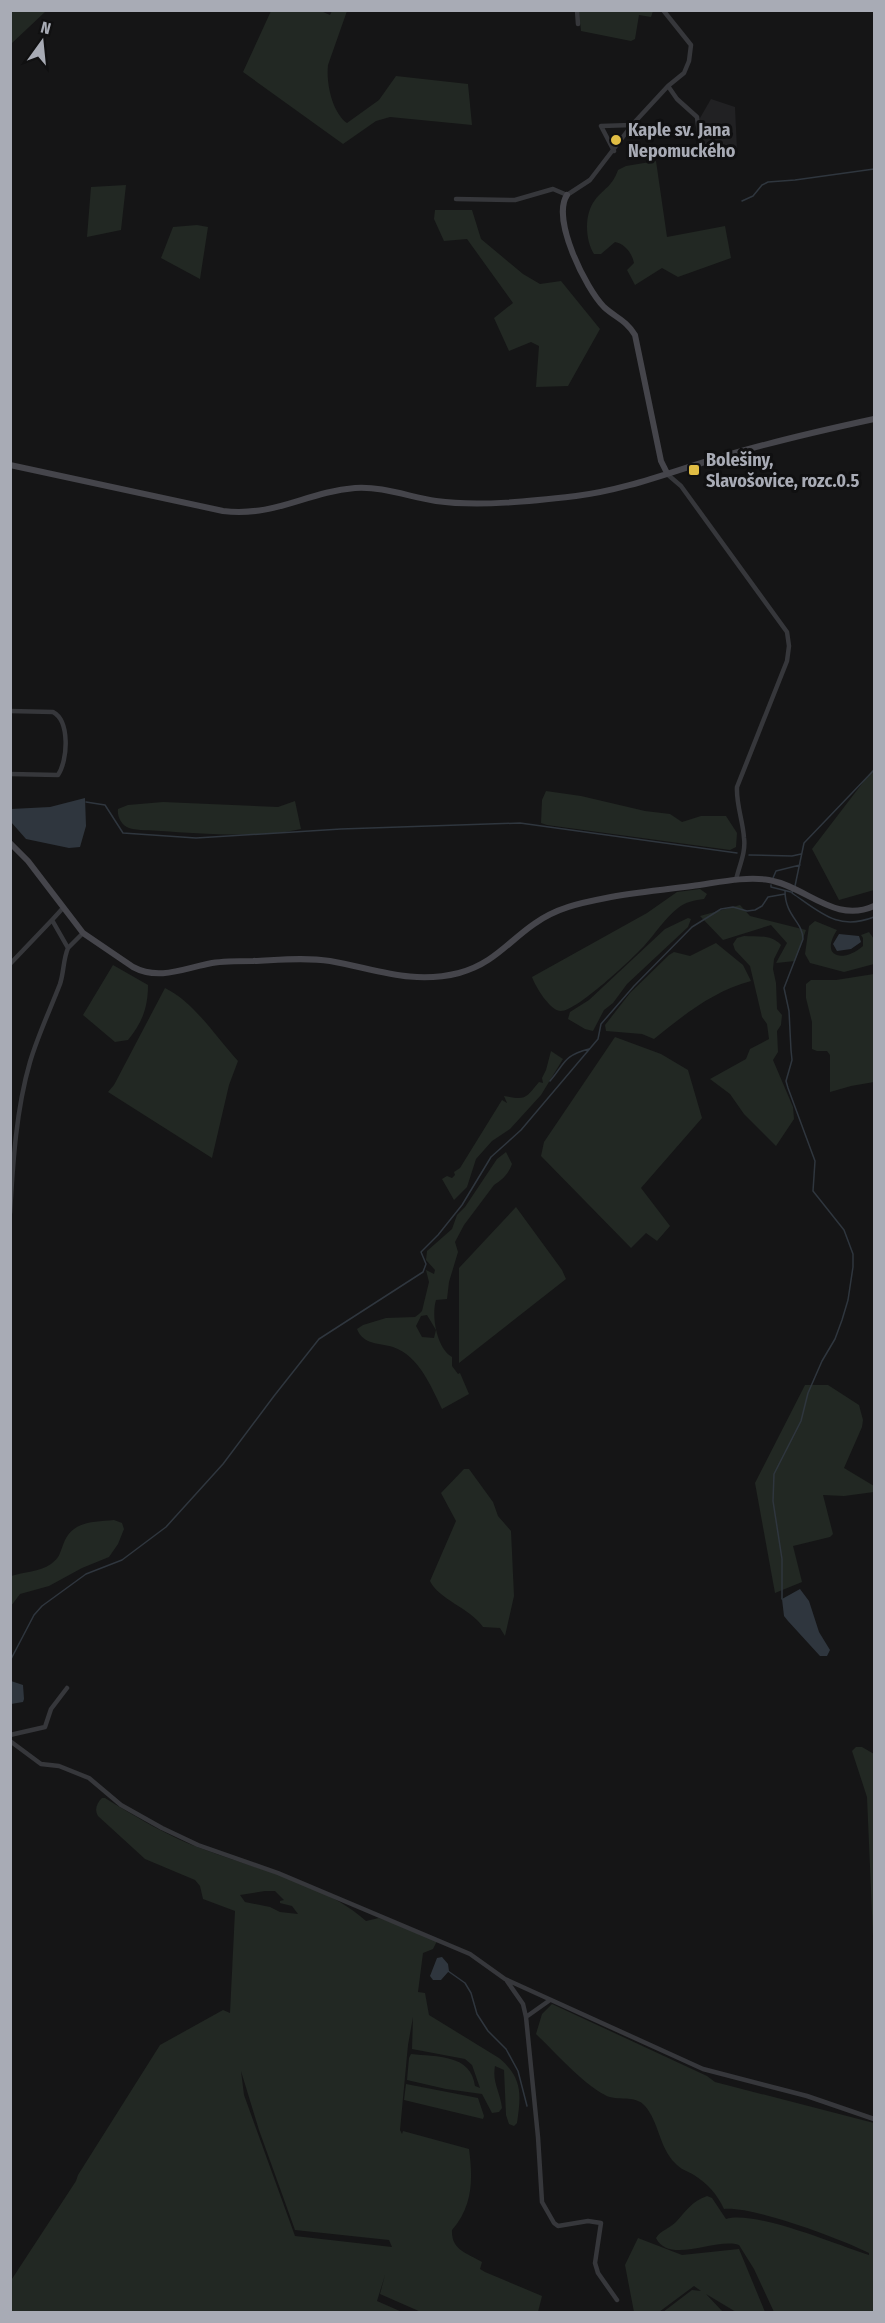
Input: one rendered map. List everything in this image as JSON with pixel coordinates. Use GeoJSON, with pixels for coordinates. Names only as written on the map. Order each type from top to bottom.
{"type":"FeatureCollection","features":[{"type":"Feature","properties":{"kind":"street"},"geometry":{"type":"LineString","coordinates":[[663,10],[691,45],[689,61],[684,73],[668,86],[632,125],[590,180],[567,195],[563,207],[567,234],[575,261],[604,307],[629,324],[635,335],[661,461],[667,473],[681,486],[787,632],[789,646],[787,661],[737,787],[736,797],[745,839],[736,880]]}},
{"type":"Feature","properties":{"kind":"street"},"geometry":{"type":"LineString","coordinates":[[568,13],[577,11],[578,24]]}},
{"type":"Feature","properties":{"kind":"street"},"geometry":{"type":"LineString","coordinates":[[668,86],[677,99],[697,117],[701,150]]}},
{"type":"Feature","properties":{"kind":"street"},"geometry":{"type":"LineString","coordinates":[[614,151],[601,126],[632,125]]}},
{"type":"Feature","properties":{"kind":"street"},"geometry":{"type":"LineString","coordinates":[[456,199],[515,200],[553,189],[567,195]]}},
{"type":"Feature","properties":{"kind":"street"},"geometry":{"type":"LineString","coordinates":[[10,465],[223,511],[243,513],[282,507],[328,492],[357,488],[437,501],[501,501],[603,492],[778,440],[874,419]]}},
{"type":"Feature","properties":{"kind":"street"},"geometry":{"type":"LineString","coordinates":[[10,711],[57,713],[66,748],[64,765],[58,775],[10,774]]}},
{"type":"Feature","properties":{"kind":"street"},"geometry":{"type":"LineString","coordinates":[[10,843],[28,861],[83,933],[133,967],[150,974],[162,974],[229,961],[314,960],[398,977],[427,978],[459,973],[488,961],[551,913],[574,904],[736,880],[763,879],[789,886],[838,910],[858,912],[874,906]]}},
{"type":"Feature","properties":{"kind":"street"},"geometry":{"type":"LineString","coordinates":[[10,964],[63,908]]}},
{"type":"Feature","properties":{"kind":"street"},"geometry":{"type":"LineString","coordinates":[[52,920],[69,948]]}},
{"type":"Feature","properties":{"kind":"street"},"geometry":{"type":"LineString","coordinates":[[10,1213],[20,1103],[30,1064],[43,1022],[61,982],[63,962],[69,948],[83,933]]}},
{"type":"Feature","properties":{"kind":"street"},"geometry":{"type":"LineString","coordinates":[[10,1735],[45,1726],[51,1709],[67,1688]]}},
{"type":"Feature","properties":{"kind":"street"},"geometry":{"type":"LineString","coordinates":[[10,1741],[41,1764],[59,1766],[89,1778],[121,1805],[162,1828],[198,1845],[278,1873],[470,1954],[506,1979],[703,2069],[807,2096],[874,2119]]}},
{"type":"Feature","properties":{"kind":"street"},"geometry":{"type":"LineString","coordinates":[[506,1979],[523,2004],[526,2017],[542,2202],[558,2226],[588,2221],[601,2223],[595,2252],[596,2268],[617,2300]]}},
{"type":"Feature","properties":{"kind":"street"},"geometry":{"type":"LineString","coordinates":[[526,2017],[550,2000]]}},
{"type":"Feature","properties":{"kind":"shaded area"},"geometry":{"type":"Polygon","coordinates":[[[11,10],[46,10],[46,11],[11,44],[11,10]]]}},
{"type":"Feature","properties":{"kind":"shaded area"},"geometry":{"type":"Polygon","coordinates":[[[271,11],[321,11],[330,15],[332,11],[347,11],[328,65],[328,72],[329,88],[334,105],[347,123],[379,100],[396,76],[468,84],[472,125],[390,117],[376,121],[343,144],[243,72],[271,11]]]}},
{"type":"Feature","properties":{"kind":"shaded area"},"geometry":{"type":"Polygon","coordinates":[[[579,11],[653,11],[651,17],[639,15],[635,39],[631,41],[581,31],[579,11]]]}},
{"type":"Feature","properties":{"kind":"shaded area"},"geometry":{"type":"Polygon","coordinates":[[[711,99],[735,107],[737,150],[707,151],[701,142],[700,118],[711,99]]]}},
{"type":"Feature","properties":{"kind":"shaded area"},"geometry":{"type":"Polygon","coordinates":[[[656,161],[667,237],[725,226],[731,258],[678,277],[662,268],[635,285],[627,270],[634,263],[630,252],[615,242],[601,254],[594,254],[587,234],[587,220],[591,206],[616,176],[618,170],[626,166],[656,161]]]}},
{"type":"Feature","properties":{"kind":"shaded area"},"geometry":{"type":"Polygon","coordinates":[[[126,185],[121,230],[87,237],[91,187],[126,185]]]}},
{"type":"Feature","properties":{"kind":"shaded area"},"geometry":{"type":"Polygon","coordinates":[[[435,210],[472,210],[481,239],[523,274],[540,284],[561,281],[600,329],[568,386],[536,387],[539,346],[531,342],[509,351],[494,318],[513,303],[467,239],[444,241],[434,219],[435,210]]]}},
{"type":"Feature","properties":{"kind":"shaded area"},"geometry":{"type":"Polygon","coordinates":[[[197,225],[208,227],[200,279],[161,258],[173,227],[197,225]]]}},
{"type":"Feature","properties":{"kind":"shaded area"},"geometry":{"type":"Polygon","coordinates":[[[874,768],[874,890],[839,900],[812,849],[874,768]]]}},
{"type":"Feature","properties":{"kind":"shaded area"},"geometry":{"type":"Polygon","coordinates":[[[546,791],[670,814],[682,822],[701,816],[726,816],[737,833],[736,847],[730,850],[547,825],[541,823],[542,800],[546,791]]]}},
{"type":"Feature","properties":{"kind":"shaded area"},"geometry":{"type":"Polygon","coordinates":[[[85,798],[86,826],[80,847],[69,848],[26,839],[11,822],[11,809],[50,807],[85,798]]]}},
{"type":"Feature","properties":{"kind":"shaded area"},"geometry":{"type":"Polygon","coordinates":[[[295,801],[301,829],[269,834],[136,830],[124,825],[118,812],[118,809],[128,805],[163,802],[278,807],[295,801]]]}},
{"type":"Feature","properties":{"kind":"shaded area"},"geometry":{"type":"Polygon","coordinates":[[[700,889],[707,894],[704,899],[684,904],[678,908],[628,962],[579,1003],[569,1009],[557,1010],[540,992],[532,977],[647,913],[677,892],[700,889]]]}},
{"type":"Feature","properties":{"kind":"shaded area"},"geometry":{"type":"Polygon","coordinates":[[[740,905],[750,916],[806,930],[795,961],[776,963],[787,943],[771,925],[723,940],[700,916],[740,905]]]}},
{"type":"Feature","properties":{"kind":"shaded area"},"geometry":{"type":"Polygon","coordinates":[[[688,918],[691,919],[688,927],[627,984],[613,1003],[604,1010],[593,1031],[568,1019],[570,1012],[589,1000],[665,929],[688,918]]]}},
{"type":"Feature","properties":{"kind":"shaded area"},"geometry":{"type":"Polygon","coordinates":[[[815,921],[837,930],[831,947],[832,952],[836,955],[848,955],[856,951],[863,946],[861,935],[869,932],[874,939],[874,964],[844,972],[810,963],[805,954],[809,926],[815,921]]]}},
{"type":"Feature","properties":{"kind":"shaded area"},"geometry":{"type":"Polygon","coordinates":[[[839,934],[859,936],[861,942],[851,949],[837,951],[833,944],[839,934]]]}},
{"type":"Feature","properties":{"kind":"shaded area"},"geometry":{"type":"Polygon","coordinates":[[[744,936],[769,938],[781,945],[774,959],[773,969],[777,1009],[782,1015],[781,1025],[777,1031],[778,1052],[773,1060],[793,1107],[794,1119],[776,1146],[744,1114],[730,1094],[710,1079],[746,1059],[750,1049],[769,1039],[767,1024],[762,1017],[750,966],[735,950],[733,944],[737,938],[744,936]]]}},
{"type":"Feature","properties":{"kind":"shaded area"},"geometry":{"type":"Polygon","coordinates":[[[716,943],[743,965],[751,981],[712,997],[654,1039],[642,1034],[606,1031],[605,1025],[630,993],[669,955],[674,952],[690,956],[716,943]]]}},
{"type":"Feature","properties":{"kind":"shaded area"},"geometry":{"type":"Polygon","coordinates":[[[113,965],[148,985],[147,1001],[137,1027],[128,1040],[115,1042],[83,1015],[113,965]]]}},
{"type":"Feature","properties":{"kind":"shaded area"},"geometry":{"type":"Polygon","coordinates":[[[874,974],[874,1082],[830,1092],[830,1055],[827,1051],[812,1049],[812,1022],[806,998],[806,984],[811,980],[836,980],[874,974]]]}},
{"type":"Feature","properties":{"kind":"shaded area"},"geometry":{"type":"Polygon","coordinates":[[[165,988],[176,994],[195,1011],[238,1061],[229,1085],[212,1158],[108,1092],[114,1085],[165,988]]]}},
{"type":"Feature","properties":{"kind":"shaded area"},"geometry":{"type":"Polygon","coordinates":[[[615,1037],[661,1054],[688,1070],[702,1118],[641,1188],[670,1226],[657,1241],[646,1233],[631,1248],[541,1156],[544,1142],[615,1037]]]}},
{"type":"Feature","properties":{"kind":"shaded area"},"geometry":{"type":"Polygon","coordinates":[[[551,1051],[563,1059],[541,1095],[510,1129],[492,1141],[476,1159],[467,1187],[454,1200],[442,1179],[447,1176],[452,1178],[455,1175],[454,1172],[460,1168],[502,1100],[507,1103],[504,1096],[524,1097],[539,1082],[543,1083],[542,1078],[551,1051]]]}},
{"type":"Feature","properties":{"kind":"shaded area"},"geometry":{"type":"Polygon","coordinates":[[[506,1152],[512,1164],[511,1167],[503,1179],[494,1185],[464,1225],[455,1242],[458,1252],[449,1282],[447,1299],[436,1300],[434,1315],[436,1330],[427,1315],[421,1316],[416,1326],[422,1337],[434,1338],[436,1331],[442,1347],[452,1357],[452,1366],[458,1374],[460,1373],[469,1394],[442,1409],[423,1373],[410,1357],[393,1347],[368,1341],[357,1329],[386,1318],[415,1317],[422,1311],[429,1282],[426,1270],[434,1274],[435,1270],[426,1260],[427,1251],[452,1229],[457,1215],[465,1207],[497,1159],[506,1152]]]}},
{"type":"Feature","properties":{"kind":"shaded area"},"geometry":{"type":"Polygon","coordinates":[[[516,1207],[562,1270],[566,1279],[459,1363],[459,1268],[516,1207]]]}},
{"type":"Feature","properties":{"kind":"shaded area"},"geometry":{"type":"Polygon","coordinates":[[[805,1385],[828,1385],[859,1405],[863,1420],[862,1427],[844,1468],[874,1486],[874,1492],[844,1496],[823,1495],[833,1534],[830,1537],[793,1546],[802,1582],[775,1593],[755,1483],[805,1385]]]}},
{"type":"Feature","properties":{"kind":"shaded area"},"geometry":{"type":"Polygon","coordinates":[[[464,1469],[469,1469],[493,1502],[498,1516],[511,1531],[514,1596],[505,1636],[500,1628],[483,1627],[470,1614],[440,1593],[430,1581],[456,1521],[441,1493],[464,1469]]]}},
{"type":"Feature","properties":{"kind":"shaded area"},"geometry":{"type":"Polygon","coordinates":[[[114,1520],[122,1523],[124,1529],[109,1557],[82,1568],[49,1586],[20,1594],[11,1606],[11,1576],[51,1564],[59,1556],[71,1531],[77,1527],[90,1522],[114,1520]]]}},
{"type":"Feature","properties":{"kind":"shaded area"},"geometry":{"type":"Polygon","coordinates":[[[800,1589],[809,1601],[819,1632],[830,1650],[827,1656],[820,1656],[784,1616],[782,1599],[800,1589]]]}},
{"type":"Feature","properties":{"kind":"shaded area"},"geometry":{"type":"Polygon","coordinates":[[[11,1681],[23,1685],[23,1702],[11,1704],[11,1681]]]}},
{"type":"Feature","properties":{"kind":"shaded area"},"geometry":{"type":"Polygon","coordinates":[[[856,1747],[862,1747],[874,1754],[874,1960],[867,1797],[852,1751],[856,1747]]]}},
{"type":"Feature","properties":{"kind":"shaded area"},"geometry":{"type":"Polygon","coordinates":[[[102,1798],[178,1839],[288,1878],[330,1896],[366,1921],[379,1918],[438,1939],[433,1949],[423,1953],[418,1992],[425,1993],[429,2015],[507,2065],[518,2088],[517,2123],[514,2126],[509,2124],[506,2115],[504,2070],[495,2066],[495,2082],[502,2108],[499,2112],[492,2113],[482,2094],[407,2080],[411,2054],[442,2057],[467,2068],[475,2086],[480,2088],[472,2065],[465,2059],[412,2049],[413,2017],[400,2130],[402,2134],[403,2131],[469,2149],[470,2192],[464,2211],[452,2230],[454,2242],[461,2250],[482,2262],[480,2269],[542,2296],[538,2312],[421,2312],[380,2294],[385,2275],[377,2301],[402,2312],[11,2312],[10,2282],[160,2045],[223,2010],[230,2013],[235,1911],[203,1899],[200,1886],[195,1880],[145,1859],[98,1816],[97,1804],[102,1798]],[[275,1891],[240,1895],[245,1902],[270,1907],[280,1912],[298,1914],[292,1906],[280,1903],[284,1900],[275,1891]],[[241,2071],[244,2095],[295,2236],[392,2247],[389,2240],[295,2230],[259,2130],[241,2071]]]}},
{"type":"Feature","properties":{"kind":"shaded area"},"geometry":{"type":"Polygon","coordinates":[[[442,1957],[448,1964],[449,1971],[441,1980],[433,1980],[430,1976],[437,1958],[442,1957]]]}},
{"type":"Feature","properties":{"kind":"shaded area"},"geometry":{"type":"Polygon","coordinates":[[[552,2004],[707,2076],[715,2082],[874,2123],[874,2312],[774,2312],[754,2269],[739,2245],[719,2244],[682,2250],[662,2246],[656,2238],[658,2235],[676,2222],[693,2204],[707,2196],[712,2198],[726,2219],[756,2219],[776,2224],[869,2255],[856,2247],[819,2232],[776,2218],[738,2209],[724,2209],[708,2186],[679,2167],[670,2157],[650,2112],[641,2102],[605,2095],[578,2075],[536,2034],[542,2014],[552,2004]]]}},
{"type":"Feature","properties":{"kind":"shaded area"},"geometry":{"type":"Polygon","coordinates":[[[406,2084],[478,2098],[483,2119],[404,2100],[406,2084]]]}},
{"type":"Feature","properties":{"kind":"shaded area"},"geometry":{"type":"Polygon","coordinates":[[[638,2238],[682,2255],[739,2249],[765,2312],[736,2312],[706,2294],[723,2312],[663,2312],[692,2290],[701,2291],[694,2286],[659,2312],[634,2312],[625,2265],[638,2238]]]}},
{"type":"Feature","properties":{"kind":"waterway"},"geometry":{"type":"LineString","coordinates":[[742,201],[753,196],[762,185],[768,182],[874,169]]}},
{"type":"Feature","properties":{"kind":"waterway"},"geometry":{"type":"LineString","coordinates":[[795,886],[804,843],[874,770]]}},
{"type":"Feature","properties":{"kind":"waterway"},"geometry":{"type":"LineString","coordinates":[[86,802],[105,805],[123,833],[196,838],[341,829],[520,823],[737,853]]}},
{"type":"Feature","properties":{"kind":"waterway"},"geometry":{"type":"LineString","coordinates":[[749,855],[792,856],[801,854]]}},
{"type":"Feature","properties":{"kind":"waterway"},"geometry":{"type":"LineString","coordinates":[[773,878],[776,871],[800,865]]}},
{"type":"Feature","properties":{"kind":"waterway"},"geometry":{"type":"LineString","coordinates":[[771,885],[771,887],[791,892]]}},
{"type":"Feature","properties":{"kind":"waterway"},"geometry":{"type":"LineString","coordinates":[[793,890],[792,893],[830,918],[850,922],[874,917]]}},
{"type":"Feature","properties":{"kind":"waterway"},"geometry":{"type":"LineString","coordinates":[[782,1599],[782,1559],[773,1501],[774,1474],[801,1421],[808,1393],[822,1361],[835,1339],[848,1300],[853,1267],[853,1254],[844,1230],[813,1191],[815,1161],[786,1081],[792,1060],[789,1011],[784,988],[803,939],[800,928],[788,907],[785,891]]}},
{"type":"Feature","properties":{"kind":"waterway"},"geometry":{"type":"LineString","coordinates":[[10,1661],[34,1615],[42,1606],[86,1574],[122,1560],[166,1527],[223,1464],[319,1339],[423,1272],[426,1264],[421,1252],[462,1205],[491,1157],[521,1130],[598,1039],[601,1024],[634,986],[692,927],[721,909],[733,907],[747,911],[755,910],[762,906],[768,897],[785,894]]}},
{"type":"Feature","properties":{"kind":"waterway"},"geometry":{"type":"LineString","coordinates":[[550,1081],[569,1057],[589,1049]]}},
{"type":"Feature","properties":{"kind":"waterway"},"geometry":{"type":"LineString","coordinates":[[448,1971],[465,1983],[471,1993],[477,2014],[488,2031],[506,2049],[518,2071],[527,2106]]}},
{"type":"Feature","properties":{"kind":"place","name":"Kaple sv. Jana Nepomuckého"},"geometry":{"type":"Point","coordinates":[616,140]}},
{"type":"Feature","properties":{"kind":"place","name":"Bolešiny, Slavošovice, rozc.0.5"},"geometry":{"type":"Point","coordinates":[694,470]}}]}
